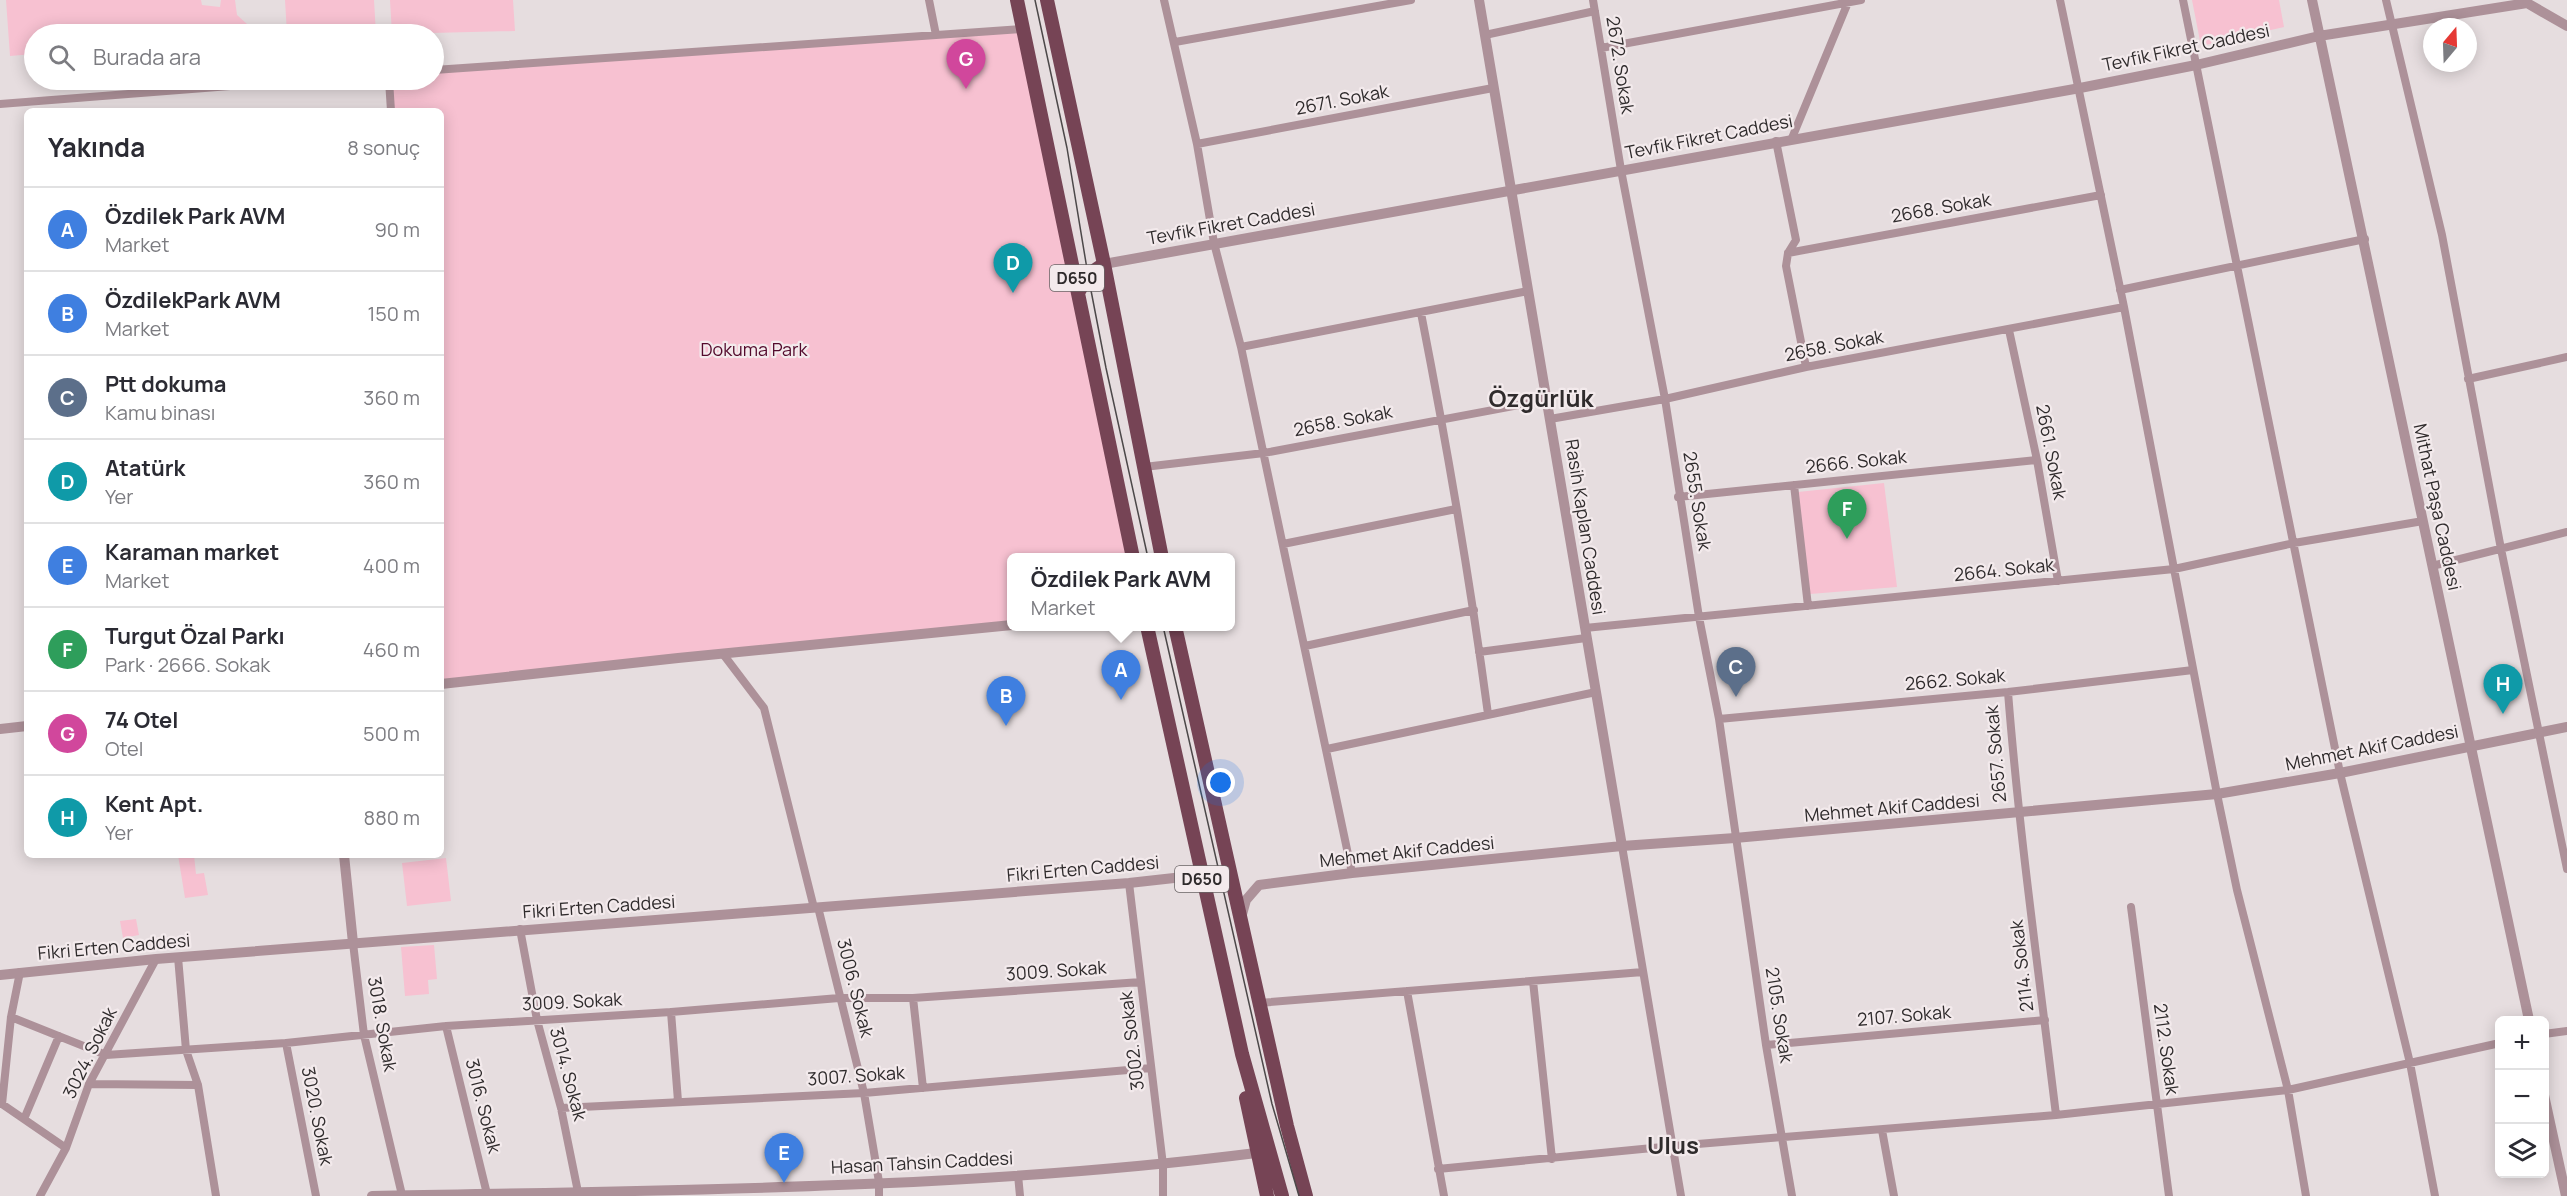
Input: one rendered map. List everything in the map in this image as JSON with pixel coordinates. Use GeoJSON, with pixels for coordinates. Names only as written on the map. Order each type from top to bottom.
{"type":"FeatureCollection","features":[{"type":"Feature","properties":{"kind":"highway","name":"D650"},"geometry":{"type":"LineString","coordinates":[[1017,0],[1132,553]]}},
{"type":"Feature","properties":{"kind":"highway","name":"D650"},"geometry":{"type":"LineString","coordinates":[[1047,0],[1104,264],[1161,553]]}},
{"type":"Feature","properties":{"kind":"highway"},"geometry":{"type":"LineString","coordinates":[[1079,291],[1088,274],[1104,264]]}},
{"type":"Feature","properties":{"kind":"highway","name":"D650"},"geometry":{"type":"LineString","coordinates":[[1148,631],[1242,1054],[1282,1196]]}},
{"type":"Feature","properties":{"kind":"highway","name":"D650"},"geometry":{"type":"LineString","coordinates":[[1175,631],[1240,924],[1287,1126],[1306,1196]]}},
{"type":"Feature","properties":{"kind":"highway"},"geometry":{"type":"LineString","coordinates":[[1242,1054],[1247,1107],[1267,1196]]}},
{"type":"Feature","properties":{"kind":"highway"},"geometry":{"type":"LineString","coordinates":[[1274,1066],[1294,1118],[1314,1196]]}},
{"type":"Feature","properties":{"kind":"street"},"geometry":{"type":"LineString","coordinates":[[929,0],[936,35]]}},
{"type":"Feature","properties":{"kind":"street"},"geometry":{"type":"LineString","coordinates":[[1164,0],[1197,144],[1214,243],[1241,346],[1352,873]]}},
{"type":"Feature","properties":{"kind":"street"},"geometry":{"type":"LineString","coordinates":[[1175,42],[1411,0]]}},
{"type":"Feature","properties":{"kind":"street","name":"Rasih Kaplan Caddesi"},"geometry":{"type":"LineString","coordinates":[[1479,0],[1622,846]]}},
{"type":"Feature","properties":{"kind":"street","name":"2672. Sokak"},"geometry":{"type":"LineString","coordinates":[[1593,0],[1621,170]]}},
{"type":"Feature","properties":{"kind":"street"},"geometry":{"type":"LineString","coordinates":[[1601,48],[1861,0]]}},
{"type":"Feature","properties":{"kind":"street"},"geometry":{"type":"LineString","coordinates":[[2060,0],[2124,307],[2217,794],[2238,890],[2288,1090],[2306,1196]]}},
{"type":"Feature","properties":{"kind":"street"},"geometry":{"type":"LineString","coordinates":[[2183,0],[2340,773],[2410,1063],[2435,1196]]}},
{"type":"Feature","properties":{"kind":"street","name":"Mithat Paşa Caddesi"},"geometry":{"type":"LineString","coordinates":[[2312,0],[2365,239],[2469,746],[2528,1016]]}},
{"type":"Feature","properties":{"kind":"street"},"geometry":{"type":"LineString","coordinates":[[2386,0],[2442,235],[2501,549],[2567,869]]}},
{"type":"Feature","properties":{"kind":"street"},"geometry":{"type":"LineString","coordinates":[[1792,138],[1848,1]]}},
{"type":"Feature","properties":{"kind":"street","name":"Tevfik Fikret Caddesi"},"geometry":{"type":"LineString","coordinates":[[1104,264],[1792,138],[2080,88],[2196,65],[2319,36],[2527,3],[2567,26]]}},
{"type":"Feature","properties":{"kind":"street"},"geometry":{"type":"LineString","coordinates":[[1485,35],[1595,11]]}},
{"type":"Feature","properties":{"kind":"street"},"geometry":{"type":"LineString","coordinates":[[444,69],[1023,29]]}},
{"type":"Feature","properties":{"kind":"street","name":"2671. Sokak"},"geometry":{"type":"LineString","coordinates":[[1197,144],[1493,88]]}},
{"type":"Feature","properties":{"kind":"street"},"geometry":{"type":"LineString","coordinates":[[0,104],[179,90]]}},
{"type":"Feature","properties":{"kind":"street"},"geometry":{"type":"LineString","coordinates":[[390,90],[391,108]]}},
{"type":"Feature","properties":{"kind":"street"},"geometry":{"type":"LineString","coordinates":[[1776,141],[1796,240],[1788,253],[1786,266],[1806,367]]}},
{"type":"Feature","properties":{"kind":"street","name":"2655. Sokak"},"geometry":{"type":"LineString","coordinates":[[1621,170],[1665,399],[1678,497],[1719,719],[1735,838]]}},
{"type":"Feature","properties":{"kind":"street","name":"2668. Sokak"},"geometry":{"type":"LineString","coordinates":[[1788,253],[2101,195]]}},
{"type":"Feature","properties":{"kind":"street"},"geometry":{"type":"LineString","coordinates":[[2120,290],[2365,239]]}},
{"type":"Feature","properties":{"kind":"street"},"geometry":{"type":"LineString","coordinates":[[1241,346],[1420,314],[1528,291]]}},
{"type":"Feature","properties":{"kind":"street","name":"2658. Sokak"},"geometry":{"type":"LineString","coordinates":[[1550,419],[1665,399],[1806,367],[2124,307]]}},
{"type":"Feature","properties":{"kind":"street"},"geometry":{"type":"LineString","coordinates":[[1420,314],[1442,419],[1474,610],[1488,714]]}},
{"type":"Feature","properties":{"kind":"street","name":"2661. Sokak"},"geometry":{"type":"LineString","coordinates":[[2009,330],[2037,460],[2058,581]]}},
{"type":"Feature","properties":{"kind":"street"},"geometry":{"type":"LineString","coordinates":[[2468,379],[2567,357]]}},
{"type":"Feature","properties":{"kind":"street","name":"2658. Sokak"},"geometry":{"type":"LineString","coordinates":[[1144,467],[1264,453],[1546,400]]}},
{"type":"Feature","properties":{"kind":"street","name":"2666. Sokak"},"geometry":{"type":"LineString","coordinates":[[1678,497],[2037,460]]}},
{"type":"Feature","properties":{"kind":"street"},"geometry":{"type":"LineString","coordinates":[[1794,485],[1808,606]]}},
{"type":"Feature","properties":{"kind":"street"},"geometry":{"type":"LineString","coordinates":[[1283,544],[1456,508]]}},
{"type":"Feature","properties":{"kind":"street","name":"2664. Sokak"},"geometry":{"type":"LineString","coordinates":[[1479,652],[1586,633],[1699,617],[2174,569],[2294,543],[2423,520]]}},
{"type":"Feature","properties":{"kind":"street"},"geometry":{"type":"LineString","coordinates":[[2432,566],[2567,532]]}},
{"type":"Feature","properties":{"kind":"street"},"geometry":{"type":"LineString","coordinates":[[1305,646],[1474,610]]}},
{"type":"Feature","properties":{"kind":"street"},"geometry":{"type":"LineString","coordinates":[[444,684],[1007,625]]}},
{"type":"Feature","properties":{"kind":"street","name":"3006. Sokak"},"geometry":{"type":"LineString","coordinates":[[723,654],[764,708],[864,1093],[879,1182],[879,1196]]}},
{"type":"Feature","properties":{"kind":"street","name":"2662. Sokak"},"geometry":{"type":"LineString","coordinates":[[1719,719],[2008,692],[2193,670]]}},
{"type":"Feature","properties":{"kind":"street"},"geometry":{"type":"LineString","coordinates":[[1327,749],[1596,692]]}},
{"type":"Feature","properties":{"kind":"street","name":"2657. Sokak"},"geometry":{"type":"LineString","coordinates":[[2008,692],[2018,813]]}},
{"type":"Feature","properties":{"kind":"street"},"geometry":{"type":"LineString","coordinates":[[0,729],[24,726]]}},
{"type":"Feature","properties":{"kind":"street","name":"Mehmet Akif Caddesi"},"geometry":{"type":"LineString","coordinates":[[1240,924],[1246,900],[1259,885],[1352,873],[1622,846],[1735,838],[2217,794],[2340,773],[2567,727]]}},
{"type":"Feature","properties":{"kind":"street","name":"2114. Sokak"},"geometry":{"type":"LineString","coordinates":[[2018,813],[2056,1115]]}},
{"type":"Feature","properties":{"kind":"street","name":"2105. Sokak"},"geometry":{"type":"LineString","coordinates":[[1735,838],[1766,1045],[1784,1137],[1792,1196]]}},
{"type":"Feature","properties":{"kind":"street"},"geometry":{"type":"LineString","coordinates":[[1622,846],[1681,1196]]}},
{"type":"Feature","properties":{"kind":"street","name":"3018. Sokak"},"geometry":{"type":"LineString","coordinates":[[344,858],[364,1035],[402,1196]]}},
{"type":"Feature","properties":{"kind":"street","name":"Fikri Erten Caddesi"},"geometry":{"type":"LineString","coordinates":[[0,975],[178,957],[1129,883],[1201,875]]}},
{"type":"Feature","properties":{"kind":"street","name":"3002. Sokak"},"geometry":{"type":"LineString","coordinates":[[1129,883],[1163,1165],[1163,1196]]}},
{"type":"Feature","properties":{"kind":"street","name":"2112. Sokak"},"geometry":{"type":"LineString","coordinates":[[2131,907],[2169,1196]]}},
{"type":"Feature","properties":{"kind":"street","name":"3014. Sokak"},"geometry":{"type":"LineString","coordinates":[[520,930],[537,1020],[561,1108],[578,1192]]}},
{"type":"Feature","properties":{"kind":"street"},"geometry":{"type":"LineString","coordinates":[[178,957],[186,1050],[198,1085],[216,1196]]}},
{"type":"Feature","properties":{"kind":"street","name":"3024. Sokak"},"geometry":{"type":"LineString","coordinates":[[40,1196],[66,1148],[89,1084],[156,959]]}},
{"type":"Feature","properties":{"kind":"street"},"geometry":{"type":"LineString","coordinates":[[20,972],[11,1017],[1,1104],[66,1148]]}},
{"type":"Feature","properties":{"kind":"street"},"geometry":{"type":"LineString","coordinates":[[1259,1003],[1643,972]]}},
{"type":"Feature","properties":{"kind":"street"},"geometry":{"type":"LineString","coordinates":[[1533,981],[1552,1159]]}},
{"type":"Feature","properties":{"kind":"street","name":"3009. Sokak"},"geometry":{"type":"LineString","coordinates":[[11,1017],[106,1055],[286,1042],[446,1026],[672,1012],[839,998],[913,998],[1141,982]]}},
{"type":"Feature","properties":{"kind":"street"},"geometry":{"type":"LineString","coordinates":[[1407,991],[1444,1196]]}},
{"type":"Feature","properties":{"kind":"street"},"geometry":{"type":"LineString","coordinates":[[913,998],[923,1088]]}},
{"type":"Feature","properties":{"kind":"street"},"geometry":{"type":"LineString","coordinates":[[672,1012],[678,1101]]}},
{"type":"Feature","properties":{"kind":"street","name":"2107. Sokak"},"geometry":{"type":"LineString","coordinates":[[1766,1045],[2045,1020]]}},
{"type":"Feature","properties":{"kind":"street","name":"3016. Sokak"},"geometry":{"type":"LineString","coordinates":[[446,1026],[487,1194]]}},
{"type":"Feature","properties":{"kind":"street"},"geometry":{"type":"LineString","coordinates":[[2549,1033],[2567,1031]]}},
{"type":"Feature","properties":{"kind":"street"},"geometry":{"type":"LineString","coordinates":[[24,1119],[59,1036]]}},
{"type":"Feature","properties":{"kind":"street","name":"3020. Sokak"},"geometry":{"type":"LineString","coordinates":[[286,1042],[316,1196]]}},
{"type":"Feature","properties":{"kind":"street"},"geometry":{"type":"LineString","coordinates":[[1438,1169],[1673,1146],[2056,1115],[2288,1090],[2495,1044]]}},
{"type":"Feature","properties":{"kind":"street","name":"3007. Sokak"},"geometry":{"type":"LineString","coordinates":[[561,1108],[864,1093],[1151,1068]]}},
{"type":"Feature","properties":{"kind":"street"},"geometry":{"type":"LineString","coordinates":[[89,1084],[198,1085]]}},
{"type":"Feature","properties":{"kind":"street"},"geometry":{"type":"LineString","coordinates":[[2549,1118],[2566,1196]]}},
{"type":"Feature","properties":{"kind":"street"},"geometry":{"type":"LineString","coordinates":[[1882,1130],[1894,1196]]}},
{"type":"Feature","properties":{"kind":"street","name":"Hasan Tahsin Caddesi"},"geometry":{"type":"LineString","coordinates":[[372,1196],[779,1191],[879,1182],[1018,1176],[1163,1165],[1256,1153]]}},
{"type":"Feature","properties":{"kind":"street"},"geometry":{"type":"LineString","coordinates":[[1018,1176],[1020,1196]]}},
{"type":"Feature","properties":{"kind":"green space"},"geometry":{"type":"Polygon","coordinates":[[[6,0],[201,0],[202,5],[220,7],[221,0],[235,0],[237,15],[247,24],[24,24],[24,55],[10,56],[6,0]]]}},
{"type":"Feature","properties":{"kind":"green space"},"geometry":{"type":"Polygon","coordinates":[[[285,0],[374,0],[375,24],[286,24],[285,0]]]}},
{"type":"Feature","properties":{"kind":"green space"},"geometry":{"type":"Polygon","coordinates":[[[390,0],[513,0],[515,31],[444,33],[444,24],[391,24],[390,0]]]}},
{"type":"Feature","properties":{"kind":"green space"},"geometry":{"type":"Polygon","coordinates":[[[2192,0],[2279,0],[2284,27],[2201,46],[2192,0]]]}},
{"type":"Feature","properties":{"kind":"green space","name":"Dokuma Park"},"geometry":{"type":"Polygon","coordinates":[[[1023,29],[1132,553],[1007,553],[1007,625],[444,685],[444,108],[391,108],[390,90],[444,90],[444,69],[1023,29]]]}},
{"type":"Feature","properties":{"kind":"green space"},"geometry":{"type":"Polygon","coordinates":[[[1884,483],[1897,587],[1810,594],[1798,492],[1884,483]]]}},
{"type":"Feature","properties":{"kind":"green space"},"geometry":{"type":"Polygon","coordinates":[[[178,858],[194,858],[196,874],[204,873],[208,895],[185,898],[178,858]]]}},
{"type":"Feature","properties":{"kind":"green space"},"geometry":{"type":"Polygon","coordinates":[[[446,858],[451,901],[407,906],[402,863],[446,858]]]}},
{"type":"Feature","properties":{"kind":"green space"},"geometry":{"type":"Polygon","coordinates":[[[136,919],[139,935],[123,938],[120,921],[136,919]]]}},
{"type":"Feature","properties":{"kind":"green space"},"geometry":{"type":"Polygon","coordinates":[[[434,945],[437,979],[428,980],[429,994],[405,996],[401,947],[434,945]]]}},
{"type":"Feature","properties":{"kind":"tram line"},"geometry":{"type":"LineString","coordinates":[[1035,0],[1067,148],[1106,368],[1147,553]]}},
{"type":"Feature","properties":{"kind":"tram line"},"geometry":{"type":"LineString","coordinates":[[1164,631],[1272,1104],[1299,1196]]}},
{"type":"Feature","properties":{"kind":"place","name":"74 Otel"},"geometry":{"type":"Point","coordinates":[966,89]}},
{"type":"Feature","properties":{"kind":"place","name":"Atatürk"},"geometry":{"type":"Point","coordinates":[1013,293]}},
{"type":"Feature","properties":{"kind":"place","name":"Turgut Özal Parkı"},"geometry":{"type":"Point","coordinates":[1847,539]}},
{"type":"Feature","properties":{"kind":"place","name":"Ptt dokuma"},"geometry":{"type":"Point","coordinates":[1736,697]}},
{"type":"Feature","properties":{"kind":"place","name":"Özdilek Park AVM"},"geometry":{"type":"Point","coordinates":[1121,700]}},
{"type":"Feature","properties":{"kind":"place","name":"Kent Apt."},"geometry":{"type":"Point","coordinates":[2503,714]}},
{"type":"Feature","properties":{"kind":"place","name":"ÖzdilekPark AVM"},"geometry":{"type":"Point","coordinates":[1006,726]}},
{"type":"Feature","properties":{"kind":"place","name":"Karaman market"},"geometry":{"type":"Point","coordinates":[784,1183]}},
{"type":"Feature","properties":{"kind":"district","name":"Özgürlük"},"geometry":{"type":"Point","coordinates":[1541,399]}},
{"type":"Feature","properties":{"kind":"district","name":"Ulus"},"geometry":{"type":"Point","coordinates":[1673,1146]}}]}
